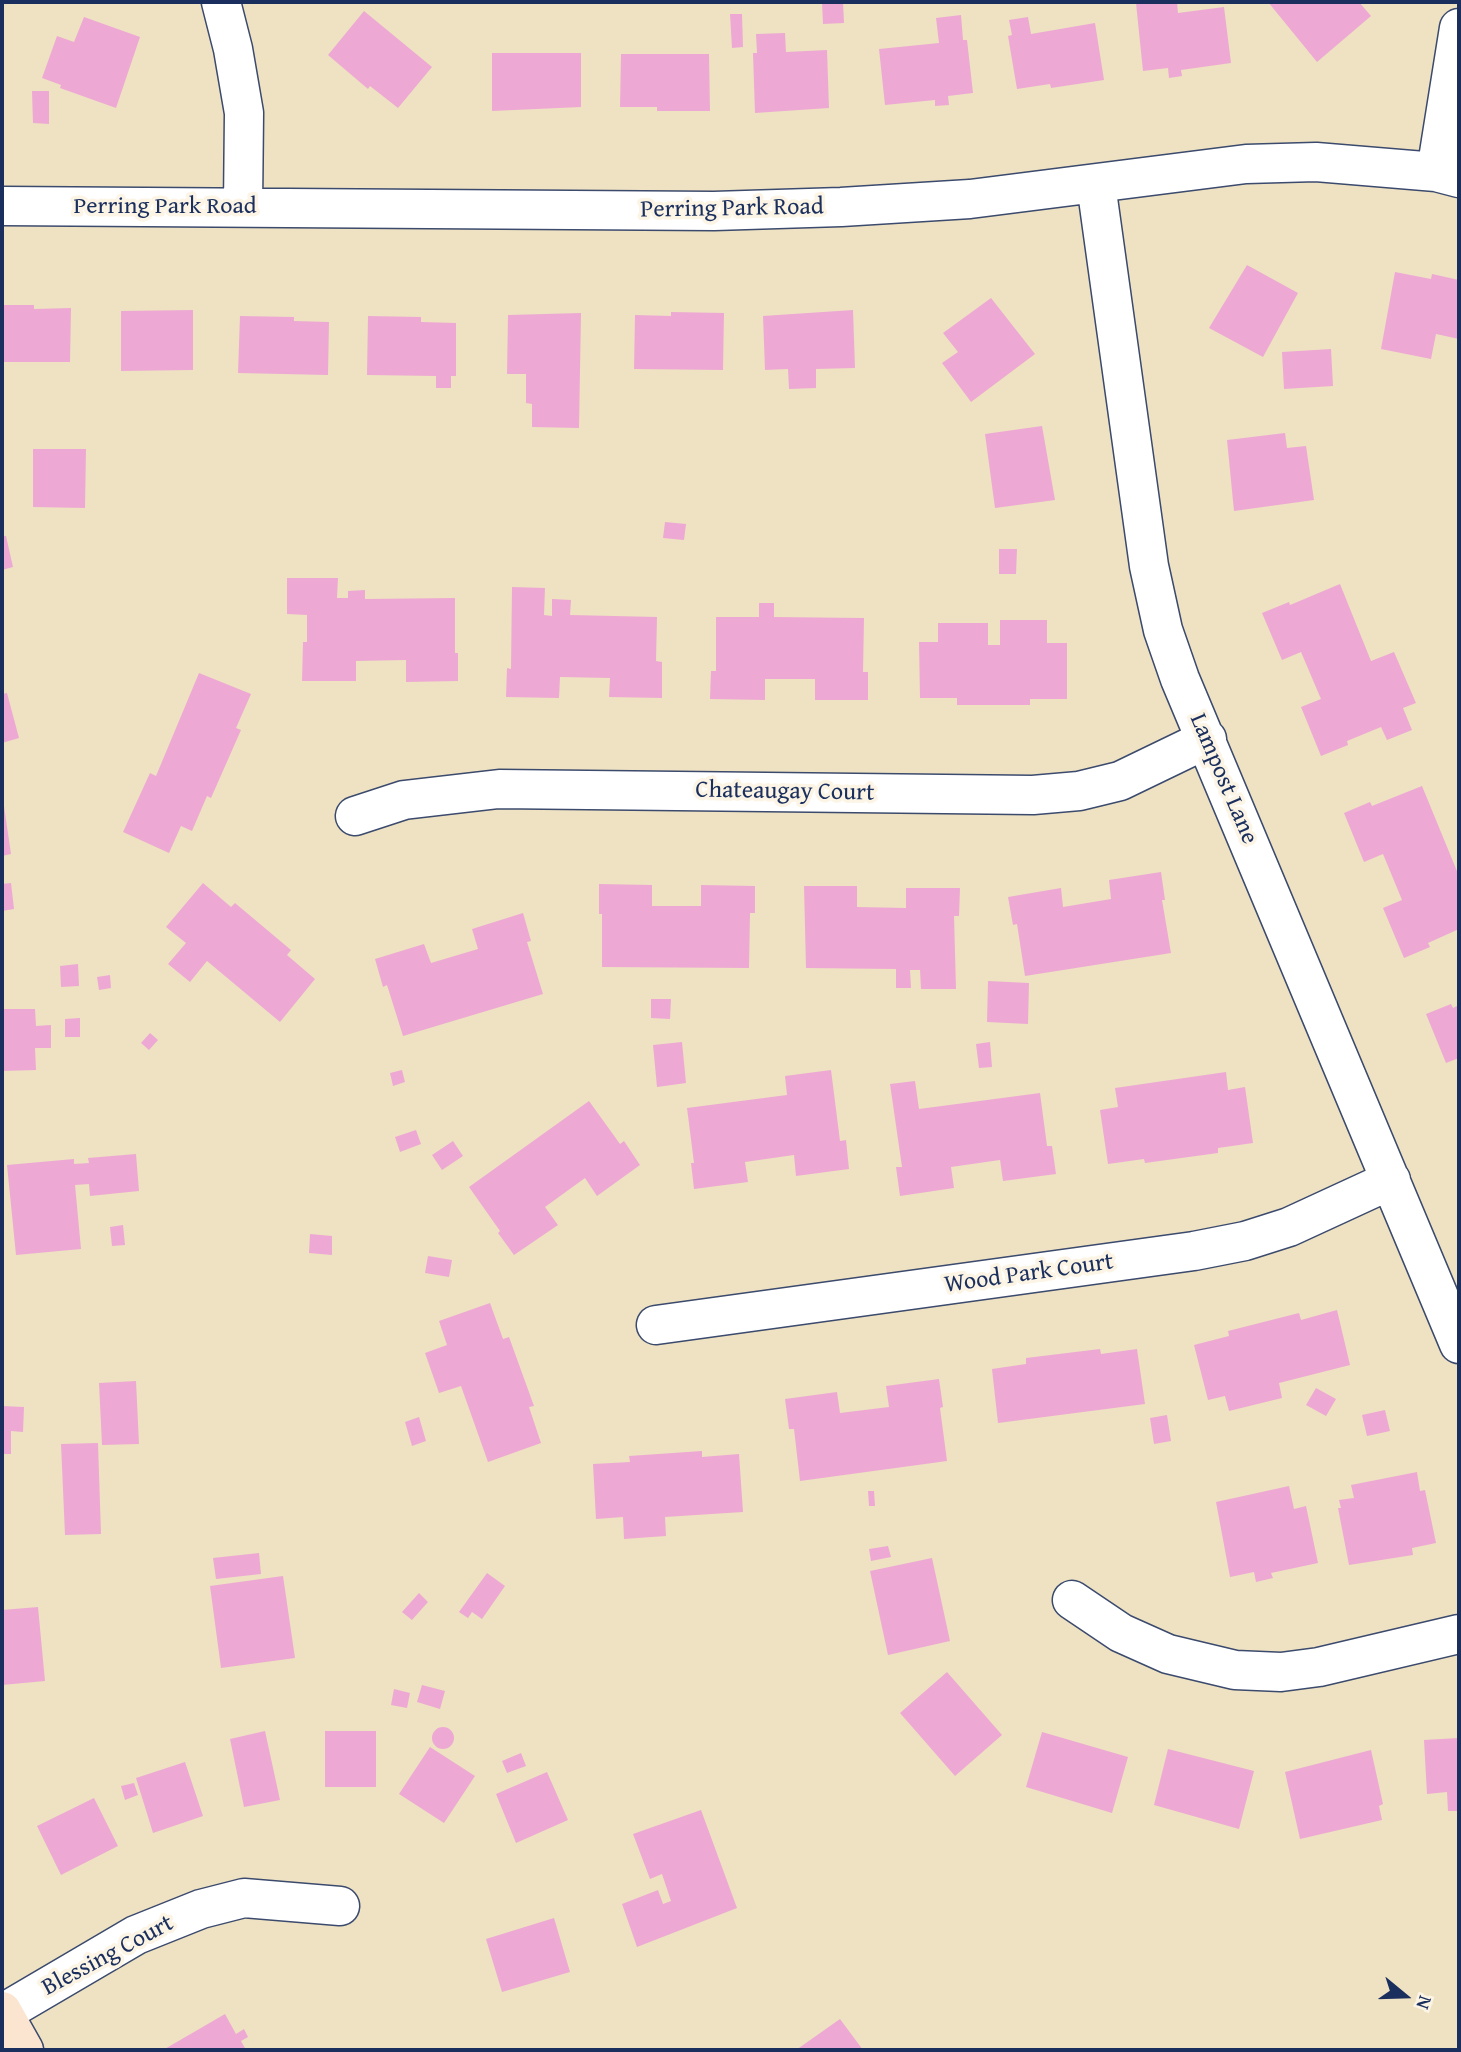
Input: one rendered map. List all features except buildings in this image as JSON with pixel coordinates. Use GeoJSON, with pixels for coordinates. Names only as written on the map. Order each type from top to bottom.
{"type":"FeatureCollection","features":[{"type":"Feature","properties":{"kind":"street"},"geometry":{"type":"LineString","coordinates":[[220,2],[233,50],[244,113],[243,207]]}},
{"type":"Feature","properties":{"kind":"street"},"geometry":{"type":"LineString","coordinates":[[1448,175],[1459,28]]}},
{"type":"Feature","properties":{"kind":"street","name":"Perring Park Road"},"geometry":{"type":"LineString","coordinates":[[2,206],[700,211],[970,199],[1246,164],[1302,162],[1374,166],[1448,175]]}},
{"type":"Feature","properties":{"kind":"street","name":"Lampost Lane"},"geometry":{"type":"LineString","coordinates":[[1096,184],[1149,566],[1163,630],[1180,679],[1459,1344]]}},
{"type":"Feature","properties":{"kind":"street","name":"Chateaugay Court"},"geometry":{"type":"LineString","coordinates":[[355,817],[404,800],[499,789],[1019,794],[1079,791],[1120,781],[1207,739]]}},
{"type":"Feature","properties":{"kind":"street","name":"Wood Park Court"},"geometry":{"type":"LineString","coordinates":[[656,1325],[1194,1251],[1245,1241],[1289,1227],[1391,1180]]}},
{"type":"Feature","properties":{"kind":"street"},"geometry":{"type":"LineString","coordinates":[[1072,1600],[1121,1633],[1168,1654],[1235,1670],[1281,1672],[1319,1667],[1459,1634]]}},
{"type":"Feature","properties":{"kind":"street","name":"Blessing Court"},"geometry":{"type":"LineString","coordinates":[[2,2012],[136,1935],[201,1909],[244,1898],[340,1906]]}},
{"type":"Feature","properties":{"kind":"street"},"geometry":{"type":"LineString","coordinates":[[2,2012],[24,2050]]}}]}
